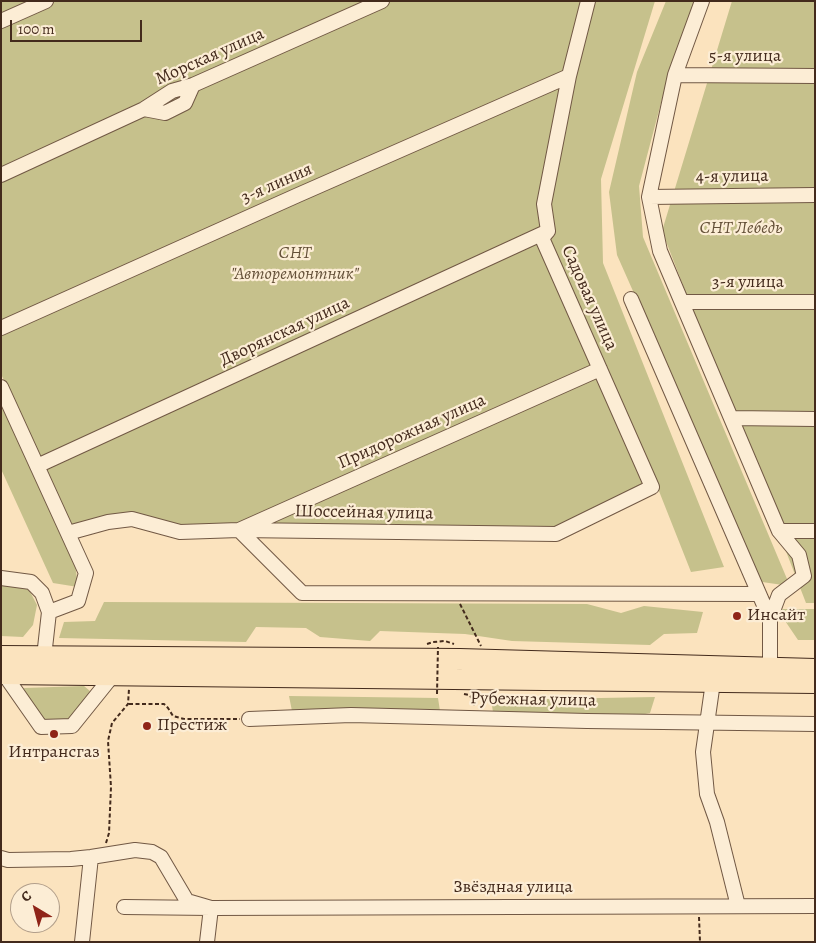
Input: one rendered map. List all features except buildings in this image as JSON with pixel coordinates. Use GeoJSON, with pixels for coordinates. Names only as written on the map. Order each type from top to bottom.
{"type":"FeatureCollection","features":[{"type":"Feature","properties":{"kind":"highway"},"geometry":{"type":"LineString","coordinates":[[2,668],[44,657],[460,659],[815,669]]}},
{"type":"Feature","properties":{"kind":"highway"},"geometry":{"type":"LineString","coordinates":[[2,668],[121,675],[815,683]]}},
{"type":"Feature","properties":{"kind":"street"},"geometry":{"type":"LineString","coordinates":[[1,21],[46,1]]}},
{"type":"Feature","properties":{"kind":"street","name":"Морская улица"},"geometry":{"type":"LineString","coordinates":[[1,175],[144,109],[172,91],[193,85],[382,1]]}},
{"type":"Feature","properties":{"kind":"street","name":"Садовая улица"},"geometry":{"type":"LineString","coordinates":[[588,1],[569,76],[544,204],[548,231],[542,238],[652,488]]}},
{"type":"Feature","properties":{"kind":"street"},"geometry":{"type":"LineString","coordinates":[[702,1],[675,75],[649,197],[660,251],[779,531],[799,555],[804,576],[779,595],[770,619],[770,668]]}},
{"type":"Feature","properties":{"kind":"street","name":"5-я улица"},"geometry":{"type":"LineString","coordinates":[[675,75],[815,76]]}},
{"type":"Feature","properties":{"kind":"street","name":"3-я линия"},"geometry":{"type":"LineString","coordinates":[[1,328],[569,76]]}},
{"type":"Feature","properties":{"kind":"street","name":"4-я улица"},"geometry":{"type":"LineString","coordinates":[[649,197],[815,195]]}},
{"type":"Feature","properties":{"kind":"street","name":"Дворянская улица"},"geometry":{"type":"LineString","coordinates":[[37,466],[548,231]]}},
{"type":"Feature","properties":{"kind":"street"},"geometry":{"type":"LineString","coordinates":[[631,299],[770,619]]}},
{"type":"Feature","properties":{"kind":"street","name":"3-я улица"},"geometry":{"type":"LineString","coordinates":[[682,302],[815,302]]}},
{"type":"Feature","properties":{"kind":"street","name":"Придорожная улица"},"geometry":{"type":"LineString","coordinates":[[239,530],[600,368]]}},
{"type":"Feature","properties":{"kind":"street"},"geometry":{"type":"LineString","coordinates":[[1,387],[86,573],[78,601],[50,612]]}},
{"type":"Feature","properties":{"kind":"street"},"geometry":{"type":"LineString","coordinates":[[731,418],[815,419]]}},
{"type":"Feature","properties":{"kind":"street","name":"Шоссейная улица"},"geometry":{"type":"LineString","coordinates":[[68,532],[108,522],[132,519],[180,532],[239,530],[556,534],[652,488]]}},
{"type":"Feature","properties":{"kind":"street"},"geometry":{"type":"LineString","coordinates":[[239,530],[302,593],[759,594]]}},
{"type":"Feature","properties":{"kind":"street"},"geometry":{"type":"LineString","coordinates":[[779,531],[815,531]]}},
{"type":"Feature","properties":{"kind":"street"},"geometry":{"type":"LineString","coordinates":[[1,578],[31,582],[42,593],[50,612],[44,657]]}},
{"type":"Feature","properties":{"kind":"street"},"geometry":{"type":"LineString","coordinates":[[2,668],[41,727],[72,726],[121,675]]}},
{"type":"Feature","properties":{"kind":"street"},"geometry":{"type":"LineString","coordinates":[[714,682],[703,752],[707,794],[717,822],[738,906]]}},
{"type":"Feature","properties":{"kind":"street","name":"Рубежная улица"},"geometry":{"type":"LineString","coordinates":[[249,719],[351,715],[815,724]]}},
{"type":"Feature","properties":{"kind":"street","name":"Звёздная улица"},"geometry":{"type":"LineString","coordinates":[[1,858],[8,860],[71,859],[135,850],[152,852],[160,857],[187,901],[211,908]]}},
{"type":"Feature","properties":{"kind":"street"},"geometry":{"type":"LineString","coordinates":[[82,942],[91,857]]}},
{"type":"Feature","properties":{"kind":"street","name":"Звёздная улица"},"geometry":{"type":"LineString","coordinates":[[124,906],[211,908],[815,906]]}},
{"type":"Feature","properties":{"kind":"street"},"geometry":{"type":"LineString","coordinates":[[208,942],[211,908]]}},
{"type":"Feature","properties":{"kind":"path"},"geometry":{"type":"LineString","coordinates":[[454,593],[481,646]]}},
{"type":"Feature","properties":{"kind":"path"},"geometry":{"type":"LineString","coordinates":[[437,694],[438,648]]}},
{"type":"Feature","properties":{"kind":"path"},"geometry":{"type":"LineString","coordinates":[[121,675],[128,704]]}},
{"type":"Feature","properties":{"kind":"path"},"geometry":{"type":"LineString","coordinates":[[463,694],[468,695],[474,703],[474,718]]}},
{"type":"Feature","properties":{"kind":"path"},"geometry":{"type":"LineString","coordinates":[[91,857],[104,849],[109,833],[108,741],[112,723],[128,704],[164,704],[173,716],[184,718],[249,719]]}},
{"type":"Feature","properties":{"kind":"path"},"geometry":{"type":"LineString","coordinates":[[699,906],[700,942]]}},
{"type":"Feature","properties":{"kind":"green space","name":"СНТ \"Авторемонтник\""},"geometry":{"type":"Polygon","coordinates":[[[1,1],[655,1],[601,179],[603,263],[724,567],[691,572],[655,481],[557,529],[182,527],[131,512],[74,529],[1,374],[1,1]]]}},
{"type":"Feature","properties":{"kind":"green space"},"geometry":{"type":"Polygon","coordinates":[[[666,1],[695,1],[666,84],[639,186],[643,237],[790,586],[762,582],[617,255],[609,192],[637,72],[666,1]]]}},
{"type":"Feature","properties":{"kind":"green space","name":"СНТ Лебедь"},"geometry":{"type":"Polygon","coordinates":[[[732,1],[815,1],[815,603],[806,603],[662,231],[732,1]]]}},
{"type":"Feature","properties":{"kind":"green space"},"geometry":{"type":"Polygon","coordinates":[[[1,395],[74,555],[78,587],[53,583],[1,469],[1,395]]]}},
{"type":"Feature","properties":{"kind":"green space"},"geometry":{"type":"Polygon","coordinates":[[[1,582],[25,582],[37,605],[33,625],[23,637],[1,636],[1,582]]]}},
{"type":"Feature","properties":{"kind":"green space"},"geometry":{"type":"Polygon","coordinates":[[[104,602],[587,604],[621,613],[644,606],[703,612],[697,633],[664,634],[650,645],[512,641],[465,634],[380,631],[370,641],[320,637],[306,628],[256,627],[246,642],[59,638],[64,622],[95,621],[104,602]]]}},
{"type":"Feature","properties":{"kind":"green space"},"geometry":{"type":"Polygon","coordinates":[[[777,609],[815,609],[815,640],[798,640],[777,609]]]}},
{"type":"Feature","properties":{"kind":"green space"},"geometry":{"type":"Polygon","coordinates":[[[84,686],[90,691],[88,697],[71,720],[43,721],[26,703],[24,688],[84,686]]]}},
{"type":"Feature","properties":{"kind":"green space"},"geometry":{"type":"Polygon","coordinates":[[[289,696],[438,698],[440,711],[292,711],[289,696]]]}},
{"type":"Feature","properties":{"kind":"green space"},"geometry":{"type":"Polygon","coordinates":[[[655,697],[650,713],[635,716],[493,712],[491,700],[655,697]]]}},
{"type":"Feature","properties":{"kind":"place","name":"Инсайт"},"geometry":{"type":"Point","coordinates":[737,616]}},
{"type":"Feature","properties":{"kind":"place","name":"Престиж"},"geometry":{"type":"Point","coordinates":[147,726]}},
{"type":"Feature","properties":{"kind":"place","name":"Интрансгаз"},"geometry":{"type":"Point","coordinates":[54,734]}}]}
